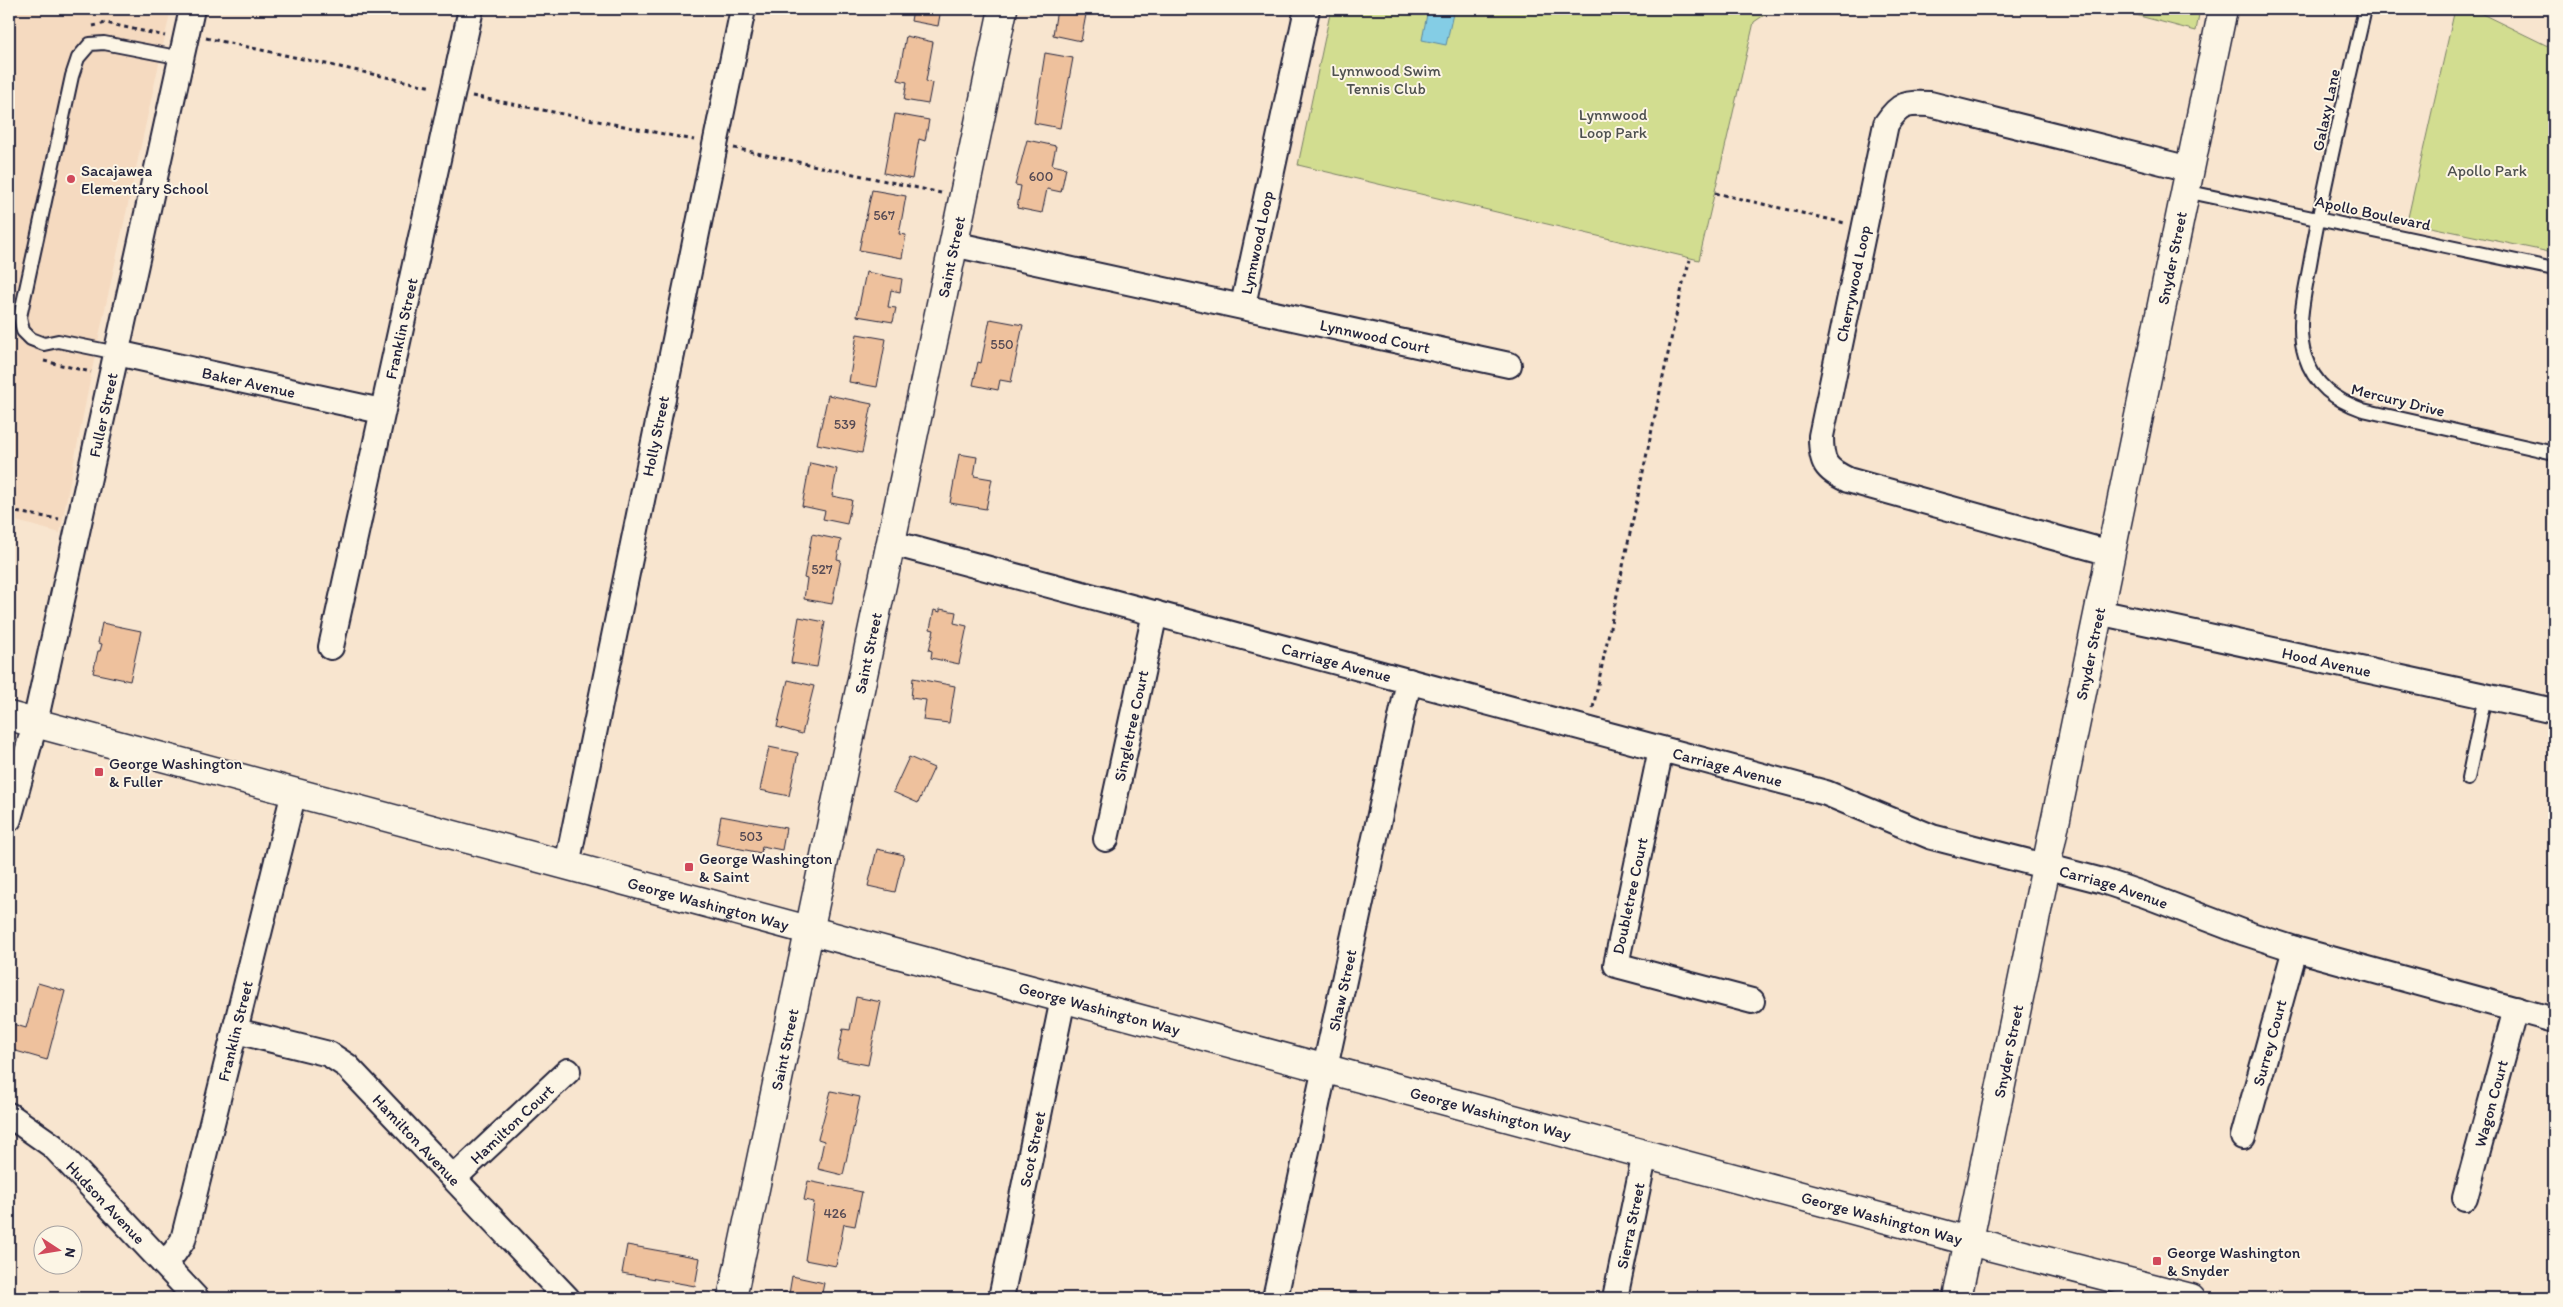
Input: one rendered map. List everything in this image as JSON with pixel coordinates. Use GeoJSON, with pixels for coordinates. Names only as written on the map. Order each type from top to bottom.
{"type":"FeatureCollection","features":[{"type":"Feature","properties":{"kind":"street","name":"Fuller Street"},"geometry":{"type":"LineString","coordinates":[[9,819],[35,723],[192,9]]}},
{"type":"Feature","properties":{"kind":"street","name":"Franklin Street"},"geometry":{"type":"LineString","coordinates":[[331,648],[381,410],[471,9]]}},
{"type":"Feature","properties":{"kind":"street","name":"Holly Street"},"geometry":{"type":"LineString","coordinates":[[567,865],[743,9]]}},
{"type":"Feature","properties":{"kind":"street","name":"Saint Street"},"geometry":{"type":"LineString","coordinates":[[732,1298],[1003,9]]}},
{"type":"Feature","properties":{"kind":"street","name":"Lynnwood Loop"},"geometry":{"type":"LineString","coordinates":[[953,244],[1243,306],[1307,9]]}},
{"type":"Feature","properties":{"kind":"street","name":"Snyder Street"},"geometry":{"type":"LineString","coordinates":[[1957,1298],[2223,9]]}},
{"type":"Feature","properties":{"kind":"street","name":"Cherrywood Loop"},"geometry":{"type":"LineString","coordinates":[[2110,553],[1848,480],[1831,472],[1821,456],[1823,427],[1886,124],[1896,109],[1910,103],[1930,104],[2187,180]]}},
{"type":"Feature","properties":{"kind":"street","name":"Lynnwood Court"},"geometry":{"type":"LineString","coordinates":[[1243,306],[1509,365]]}},
{"type":"Feature","properties":{"kind":"street","name":"Baker Avenue"},"geometry":{"type":"LineString","coordinates":[[117,353],[381,410]]}},
{"type":"Feature","properties":{"kind":"street","name":"Carriage Avenue"},"geometry":{"type":"LineString","coordinates":[[892,543],[1826,793],[1932,836],[2144,894],[2242,932],[2295,949],[2554,1020]]}},
{"type":"Feature","properties":{"kind":"street","name":"Hood Avenue"},"geometry":{"type":"LineString","coordinates":[[2098,612],[2554,711]]}},
{"type":"Feature","properties":{"kind":"street","name":"Singletree Court"},"geometry":{"type":"LineString","coordinates":[[1106,839],[1155,613]]}},
{"type":"Feature","properties":{"kind":"street","name":"Shaw Street"},"geometry":{"type":"LineString","coordinates":[[1275,1298],[1409,681]]}},
{"type":"Feature","properties":{"kind":"street","name":"George Washington Way"},"geometry":{"type":"LineString","coordinates":[[9,716],[1969,1241],[2191,1298]]}},
{"type":"Feature","properties":{"kind":"street","name":"Doubletree Court"},"geometry":{"type":"LineString","coordinates":[[1661,749],[1616,965],[1752,1001]]}},
{"type":"Feature","properties":{"kind":"street","name":"Franklin Street"},"geometry":{"type":"LineString","coordinates":[[163,1263],[174,1253],[183,1240],[294,792]]}},
{"type":"Feature","properties":{"kind":"street","name":"Surrey Court"},"geometry":{"type":"LineString","coordinates":[[2244,1137],[2295,949]]}},
{"type":"Feature","properties":{"kind":"street","name":"Scot Street"},"geometry":{"type":"LineString","coordinates":[[1001,1298],[1063,999]]}},
{"type":"Feature","properties":{"kind":"street","name":"Wagon Court"},"geometry":{"type":"LineString","coordinates":[[2465,1198],[2516,1009]]}},
{"type":"Feature","properties":{"kind":"street","name":"Hamilton Avenue"},"geometry":{"type":"LineString","coordinates":[[236,1031],[329,1054],[347,1066],[567,1298]]}},
{"type":"Feature","properties":{"kind":"street","name":"Hamilton Court"},"geometry":{"type":"LineString","coordinates":[[454,1178],[568,1071]]}},
{"type":"Feature","properties":{"kind":"street","name":"Hudson Avenue"},"geometry":{"type":"LineString","coordinates":[[9,1115],[53,1146],[196,1298]]}},
{"type":"Feature","properties":{"kind":"street","name":"Sierra Street"},"geometry":{"type":"LineString","coordinates":[[1615,1298],[1645,1154]]}},
{"type":"Feature","properties":{"kind":"lane","name":"Galaxy Lane"},"geometry":{"type":"LineString","coordinates":[[2318,218],[2365,9]]}},
{"type":"Feature","properties":{"kind":"lane"},"geometry":{"type":"LineString","coordinates":[[117,353],[58,340],[44,344],[31,338],[23,331],[20,317],[68,95],[78,58],[90,44],[104,44],[182,58]]}},
{"type":"Feature","properties":{"kind":"lane","name":"Apollo Boulevard"},"geometry":{"type":"LineString","coordinates":[[2187,180],[2318,218],[2554,268]]}},
{"type":"Feature","properties":{"kind":"lane","name":"Mercury Drive"},"geometry":{"type":"LineString","coordinates":[[2318,218],[2302,308],[2301,336],[2304,355],[2313,375],[2327,392],[2342,403],[2363,410],[2554,453]]}},
{"type":"Feature","properties":{"kind":"lane"},"geometry":{"type":"LineString","coordinates":[[2468,779],[2486,696]]}},
{"type":"Feature","properties":{"kind":"path"},"geometry":{"type":"LineString","coordinates":[[204,38],[452,92],[715,144],[944,194]]}},
{"type":"Feature","properties":{"kind":"path"},"geometry":{"type":"LineString","coordinates":[[1715,193],[1848,224]]}},
{"type":"Feature","properties":{"kind":"path"},"geometry":{"type":"LineString","coordinates":[[1592,711],[1683,283],[1690,260]]}},
{"type":"Feature","properties":{"kind":"path"},"geometry":{"type":"LineString","coordinates":[[9,511],[60,519]]}},
{"type":"Feature","properties":{"kind":"shaded area","name":"Sacajawea Elementary School"},"geometry":{"type":"Polygon","coordinates":[[[9,9],[171,9],[96,350],[60,533],[9,519],[9,9]]]}},
{"type":"Feature","properties":{"kind":"green space","name":"Lynnwood Loop Park"},"geometry":{"type":"Polygon","coordinates":[[[1331,9],[1773,9],[1754,22],[1699,260],[1298,165],[1331,9]]]}},
{"type":"Feature","properties":{"kind":"green space"},"geometry":{"type":"Polygon","coordinates":[[[2113,9],[2200,9],[2196,31],[2113,9]]]}},
{"type":"Feature","properties":{"kind":"green space","name":"Apollo Park"},"geometry":{"type":"Polygon","coordinates":[[[2455,9],[2472,9],[2554,49],[2554,253],[2407,222],[2455,9]]]}},
{"type":"Feature","properties":{"kind":"water"},"geometry":{"type":"Polygon","coordinates":[[[1428,9],[1454,9],[1446,45],[1422,40],[1428,9]]]}},
{"type":"Feature","properties":{"kind":"building"},"geometry":{"type":"Polygon","coordinates":[[[913,9],[941,9],[938,26],[911,21],[913,9]]]}},
{"type":"Feature","properties":{"kind":"building"},"geometry":{"type":"Polygon","coordinates":[[[1057,9],[1087,9],[1081,41],[1053,35],[1057,9]]]}},
{"type":"Feature","properties":{"kind":"building"},"geometry":{"type":"Polygon","coordinates":[[[906,36],[933,42],[926,81],[932,83],[928,104],[904,100],[907,82],[898,80],[906,36]]]}},
{"type":"Feature","properties":{"kind":"building"},"geometry":{"type":"Polygon","coordinates":[[[1045,53],[1073,58],[1060,128],[1034,123],[1045,53]]]}},
{"type":"Feature","properties":{"kind":"building"},"geometry":{"type":"Polygon","coordinates":[[[895,114],[929,120],[925,141],[919,139],[912,179],[884,173],[895,114]]]}},
{"type":"Feature","properties":{"kind":"building"},"geometry":{"type":"Polygon","coordinates":[[[1027,140],[1056,146],[1052,165],[1066,168],[1061,192],[1047,189],[1042,213],[1017,208],[1021,186],[1015,185],[1027,140]]]}},
{"type":"Feature","properties":{"kind":"building"},"geometry":{"type":"Polygon","coordinates":[[[872,190],[906,196],[899,234],[906,235],[902,258],[859,250],[872,190]]]}},
{"type":"Feature","properties":{"kind":"building"},"geometry":{"type":"Polygon","coordinates":[[[866,272],[902,279],[900,292],[891,290],[888,307],[896,308],[893,322],[857,316],[866,272]]]}},
{"type":"Feature","properties":{"kind":"building"},"geometry":{"type":"Polygon","coordinates":[[[990,319],[1023,325],[1011,382],[1000,380],[998,390],[973,385],[978,362],[981,363],[990,319]]]}},
{"type":"Feature","properties":{"kind":"building"},"geometry":{"type":"Polygon","coordinates":[[[857,334],[886,339],[877,387],[849,382],[857,334]]]}},
{"type":"Feature","properties":{"kind":"building"},"geometry":{"type":"Polygon","coordinates":[[[828,395],[872,404],[862,453],[817,444],[828,395]]]}},
{"type":"Feature","properties":{"kind":"building"},"geometry":{"type":"Polygon","coordinates":[[[959,454],[977,457],[974,476],[992,479],[986,509],[950,503],[959,454]]]}},
{"type":"Feature","properties":{"kind":"building"},"geometry":{"type":"Polygon","coordinates":[[[810,463],[837,469],[832,496],[852,500],[847,524],[823,519],[825,511],[802,506],[810,463]]]}},
{"type":"Feature","properties":{"kind":"building"},"geometry":{"type":"Polygon","coordinates":[[[812,534],[841,540],[837,559],[841,560],[832,604],[804,599],[807,579],[804,578],[812,534]]]}},
{"type":"Feature","properties":{"kind":"building"},"geometry":{"type":"Polygon","coordinates":[[[940,609],[956,612],[954,623],[967,626],[959,664],[931,658],[932,651],[929,650],[934,630],[930,629],[934,610],[940,612],[940,609]]]}},
{"type":"Feature","properties":{"kind":"building"},"geometry":{"type":"Polygon","coordinates":[[[799,617],[825,622],[817,667],[791,663],[799,617]]]}},
{"type":"Feature","properties":{"kind":"building"},"geometry":{"type":"Polygon","coordinates":[[[102,623],[141,631],[130,681],[93,673],[98,651],[100,651],[102,644],[98,643],[102,623]]]}},
{"type":"Feature","properties":{"kind":"building"},"geometry":{"type":"Polygon","coordinates":[[[913,678],[955,686],[949,723],[923,720],[926,700],[911,698],[913,678]]]}},
{"type":"Feature","properties":{"kind":"building"},"geometry":{"type":"Polygon","coordinates":[[[788,680],[814,686],[802,734],[777,727],[788,680]]]}},
{"type":"Feature","properties":{"kind":"building"},"geometry":{"type":"Polygon","coordinates":[[[769,747],[798,753],[789,796],[760,790],[769,747]]]}},
{"type":"Feature","properties":{"kind":"building"},"geometry":{"type":"Polygon","coordinates":[[[909,757],[934,768],[918,803],[893,792],[909,757]]]}},
{"type":"Feature","properties":{"kind":"building"},"geometry":{"type":"Polygon","coordinates":[[[721,816],[786,828],[782,850],[762,846],[761,853],[716,844],[721,816]]]}},
{"type":"Feature","properties":{"kind":"building"},"geometry":{"type":"Polygon","coordinates":[[[877,849],[904,855],[895,892],[868,886],[877,849]]]}},
{"type":"Feature","properties":{"kind":"building"},"geometry":{"type":"Polygon","coordinates":[[[38,983],[65,991],[47,1060],[9,1049],[9,1023],[26,1028],[38,983]]]}},
{"type":"Feature","properties":{"kind":"building"},"geometry":{"type":"Polygon","coordinates":[[[856,997],[881,1002],[868,1065],[837,1059],[843,1029],[850,1030],[856,997]]]}},
{"type":"Feature","properties":{"kind":"building"},"geometry":{"type":"Polygon","coordinates":[[[831,1091],[860,1097],[843,1175],[818,1169],[824,1141],[818,1139],[831,1091]]]}},
{"type":"Feature","properties":{"kind":"building"},"geometry":{"type":"Polygon","coordinates":[[[808,1181],[862,1192],[855,1226],[844,1224],[836,1266],[805,1260],[814,1202],[804,1200],[808,1181]]]}},
{"type":"Feature","properties":{"kind":"building"},"geometry":{"type":"Polygon","coordinates":[[[627,1245],[700,1258],[695,1286],[622,1273],[627,1245]]]}},
{"type":"Feature","properties":{"kind":"building"},"geometry":{"type":"Polygon","coordinates":[[[792,1276],[824,1283],[821,1298],[782,1298],[784,1292],[789,1294],[792,1276]]]}},
{"type":"Feature","properties":{"kind":"place","name":"Sacajawea Elementary School"},"geometry":{"type":"Point","coordinates":[71,179]}},
{"type":"Feature","properties":{"kind":"place","name":"George Washington & Fuller"},"geometry":{"type":"Point","coordinates":[99,772]}},
{"type":"Feature","properties":{"kind":"place","name":"George Washington & Saint"},"geometry":{"type":"Point","coordinates":[689,867]}},
{"type":"Feature","properties":{"kind":"place","name":"George Washington & Snyder"},"geometry":{"type":"Point","coordinates":[2157,1261]}},
{"type":"Feature","properties":{"kind":"park label","name":"Lynnwood Swim Tennis Club"},"geometry":{"type":"Point","coordinates":[1386,79]}}]}
